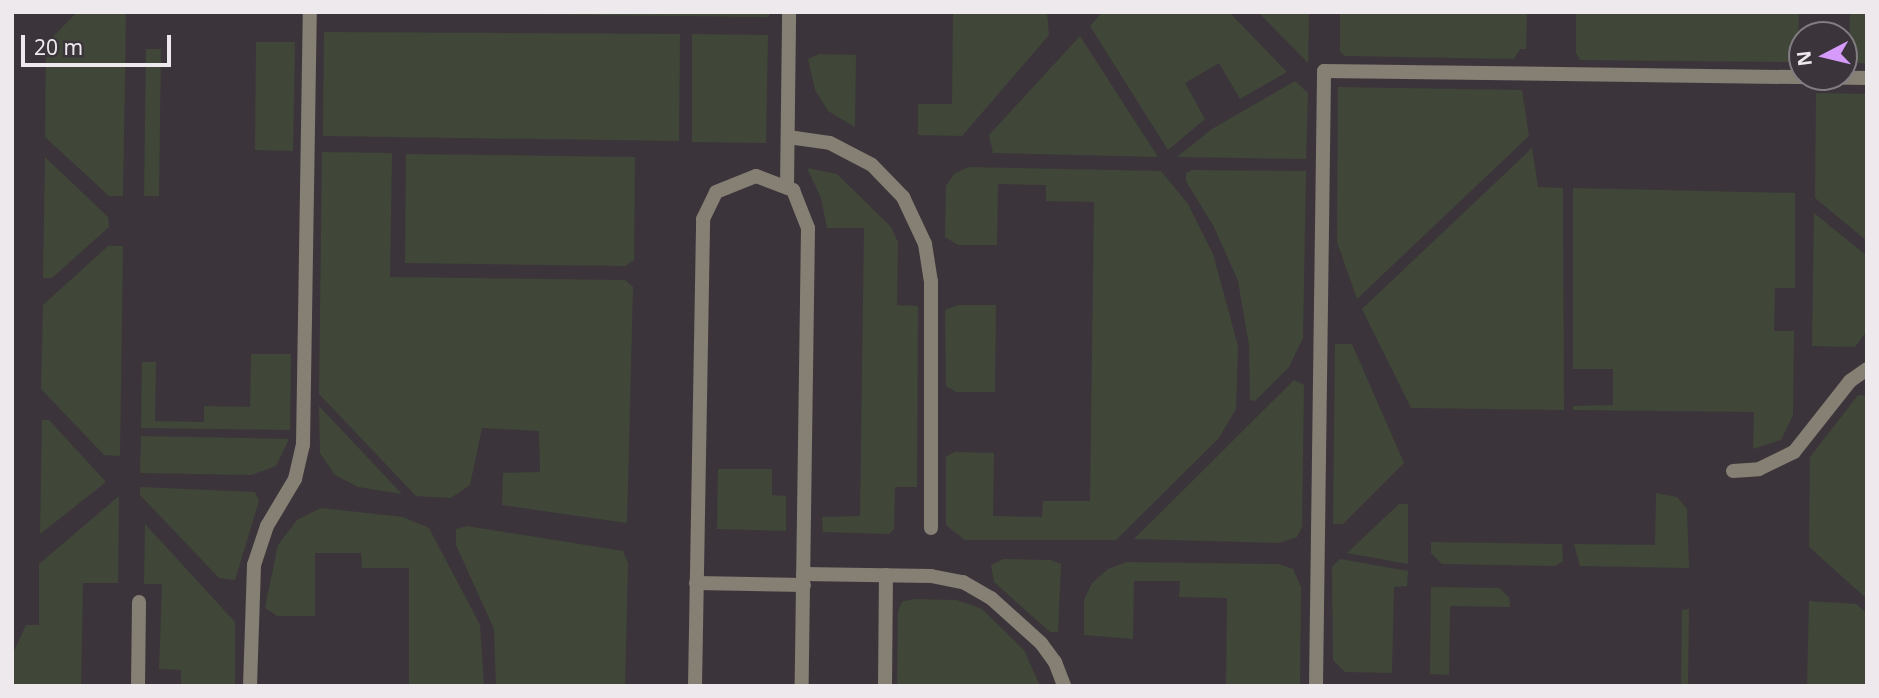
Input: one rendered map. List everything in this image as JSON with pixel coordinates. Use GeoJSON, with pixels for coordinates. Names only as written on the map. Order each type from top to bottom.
{"type":"FeatureCollection","features":[{"type":"Feature","properties":{"kind":"street"},"geometry":{"type":"LineString","coordinates":[[250,686],[254,565],[267,526],[295,479],[303,445],[310,12]]}},
{"type":"Feature","properties":{"kind":"street"},"geometry":{"type":"LineString","coordinates":[[787,186],[789,12]]}},
{"type":"Feature","properties":{"kind":"street"},"geometry":{"type":"LineString","coordinates":[[1316,686],[1324,71],[1867,78]]}},
{"type":"Feature","properties":{"kind":"street"},"geometry":{"type":"LineString","coordinates":[[788,137],[830,144],[872,165],[903,197],[925,244],[931,289],[931,528]]}},
{"type":"Feature","properties":{"kind":"street"},"geometry":{"type":"LineString","coordinates":[[695,686],[703,219],[716,192],[736,180],[762,177],[787,186],[802,204],[808,228],[802,686]]}},
{"type":"Feature","properties":{"kind":"street"},"geometry":{"type":"LineString","coordinates":[[1732,471],[1759,469],[1794,452],[1850,381],[1867,369]]}},
{"type":"Feature","properties":{"kind":"street"},"geometry":{"type":"LineString","coordinates":[[696,583],[886,575],[941,577],[982,592],[1045,648],[1064,686]]}},
{"type":"Feature","properties":{"kind":"street"},"geometry":{"type":"LineString","coordinates":[[885,686],[886,575]]}},
{"type":"Feature","properties":{"kind":"street"},"geometry":{"type":"LineString","coordinates":[[138,686],[139,602]]}},
{"type":"Feature","properties":{"kind":"green space"},"geometry":{"type":"Polygon","coordinates":[[[77,12],[126,12],[123,196],[109,196],[45,137],[46,44],[77,12]]]}},
{"type":"Feature","properties":{"kind":"green space"},"geometry":{"type":"Polygon","coordinates":[[[324,12],[769,12],[769,17],[324,12]]]}},
{"type":"Feature","properties":{"kind":"green space"},"geometry":{"type":"Polygon","coordinates":[[[953,12],[1047,12],[1049,35],[962,136],[918,135],[918,104],[952,104],[953,12]]]}},
{"type":"Feature","properties":{"kind":"green space"},"geometry":{"type":"Polygon","coordinates":[[[1102,12],[1229,12],[1287,72],[1240,99],[1219,63],[1185,83],[1205,119],[1168,150],[1090,26],[1102,12]]]}},
{"type":"Feature","properties":{"kind":"green space"},"geometry":{"type":"Polygon","coordinates":[[[1258,12],[1309,12],[1308,63],[1258,12]]]}},
{"type":"Feature","properties":{"kind":"green space"},"geometry":{"type":"Polygon","coordinates":[[[1340,12],[1527,12],[1526,49],[1520,49],[1514,59],[1345,56],[1340,51],[1340,12]]]}},
{"type":"Feature","properties":{"kind":"green space"},"geometry":{"type":"Polygon","coordinates":[[[1576,12],[1799,12],[1799,21],[1788,21],[1788,62],[1580,60],[1576,53],[1576,12]]]}},
{"type":"Feature","properties":{"kind":"green space"},"geometry":{"type":"Polygon","coordinates":[[[1850,12],[1867,12],[1867,63],[1858,63],[1858,21],[1850,21],[1850,12]]]}},
{"type":"Feature","properties":{"kind":"green space"},"geometry":{"type":"Polygon","coordinates":[[[324,32],[680,34],[679,141],[323,136],[324,32]]]}},
{"type":"Feature","properties":{"kind":"green space"},"geometry":{"type":"Polygon","coordinates":[[[692,34],[768,35],[766,143],[692,142],[692,34]]]}},
{"type":"Feature","properties":{"kind":"green space"},"geometry":{"type":"Polygon","coordinates":[[[1080,36],[1158,157],[993,153],[989,135],[1080,36]]]}},
{"type":"Feature","properties":{"kind":"green space"},"geometry":{"type":"Polygon","coordinates":[[[256,42],[295,42],[293,151],[255,150],[256,42]]]}},
{"type":"Feature","properties":{"kind":"green space"},"geometry":{"type":"Polygon","coordinates":[[[146,49],[161,49],[159,196],[144,196],[146,49]]]}},
{"type":"Feature","properties":{"kind":"green space"},"geometry":{"type":"Polygon","coordinates":[[[819,54],[856,55],[855,127],[828,111],[815,90],[808,59],[819,54]]]}},
{"type":"Feature","properties":{"kind":"green space"},"geometry":{"type":"Polygon","coordinates":[[[1295,81],[1308,93],[1306,159],[1177,157],[1212,129],[1295,81]]]}},
{"type":"Feature","properties":{"kind":"green space"},"geometry":{"type":"Polygon","coordinates":[[[1338,87],[1522,90],[1529,136],[1357,299],[1337,242],[1338,87]]]}},
{"type":"Feature","properties":{"kind":"green space"},"geometry":{"type":"Polygon","coordinates":[[[1816,93],[1867,94],[1867,241],[1815,198],[1816,93]]]}},
{"type":"Feature","properties":{"kind":"green space"},"geometry":{"type":"Polygon","coordinates":[[[1532,148],[1538,187],[1563,188],[1564,410],[1411,408],[1362,309],[1532,148]]]}},
{"type":"Feature","properties":{"kind":"green space"},"geometry":{"type":"Polygon","coordinates":[[[322,152],[392,153],[390,277],[625,280],[633,287],[627,523],[502,505],[503,473],[540,472],[539,431],[482,428],[470,485],[451,498],[416,496],[319,394],[322,152]]]}},
{"type":"Feature","properties":{"kind":"green space"},"geometry":{"type":"Polygon","coordinates":[[[406,154],[635,157],[634,260],[625,266],[405,263],[406,154]]]}},
{"type":"Feature","properties":{"kind":"green space"},"geometry":{"type":"Polygon","coordinates":[[[45,157],[108,217],[109,227],[52,278],[43,278],[45,157]]]}},
{"type":"Feature","properties":{"kind":"green space"},"geometry":{"type":"Polygon","coordinates":[[[968,167],[1161,171],[1188,204],[1213,254],[1238,346],[1236,409],[1218,439],[1116,540],[965,540],[946,525],[946,457],[955,452],[994,453],[993,516],[1042,517],[1043,501],[1090,501],[1094,202],[1046,201],[1046,185],[998,184],[997,245],[958,245],[945,237],[946,186],[954,174],[968,167]]]}},
{"type":"Feature","properties":{"kind":"green space"},"geometry":{"type":"Polygon","coordinates":[[[807,168],[837,174],[891,227],[898,242],[897,305],[918,306],[917,487],[895,487],[894,529],[889,534],[823,532],[822,517],[860,516],[864,228],[827,228],[821,198],[807,168]]]}},
{"type":"Feature","properties":{"kind":"green space"},"geometry":{"type":"Polygon","coordinates":[[[1192,170],[1306,171],[1303,338],[1289,367],[1255,401],[1250,400],[1249,345],[1238,281],[1214,227],[1186,181],[1186,173],[1192,170]]]}},
{"type":"Feature","properties":{"kind":"green space"},"geometry":{"type":"Polygon","coordinates":[[[1573,188],[1795,193],[1795,288],[1775,288],[1774,331],[1794,331],[1793,415],[1781,440],[1753,449],[1754,412],[1573,410],[1573,406],[1613,405],[1613,369],[1573,369],[1573,188]]]}},
{"type":"Feature","properties":{"kind":"green space"},"geometry":{"type":"Polygon","coordinates":[[[1814,213],[1867,256],[1867,331],[1855,347],[1812,346],[1814,213]]]}},
{"type":"Feature","properties":{"kind":"green space"},"geometry":{"type":"Polygon","coordinates":[[[108,246],[123,246],[120,456],[104,455],[41,389],[43,305],[108,246]]]}},
{"type":"Feature","properties":{"kind":"green space"},"geometry":{"type":"Polygon","coordinates":[[[958,305],[996,305],[995,392],[956,392],[946,386],[945,310],[958,305]]]}},
{"type":"Feature","properties":{"kind":"green space"},"geometry":{"type":"Polygon","coordinates":[[[1335,344],[1352,344],[1404,463],[1343,524],[1333,524],[1335,344]]]}},
{"type":"Feature","properties":{"kind":"green space"},"geometry":{"type":"Polygon","coordinates":[[[251,354],[291,354],[290,430],[141,428],[142,362],[156,362],[155,421],[204,422],[204,406],[250,407],[251,354]]]}},
{"type":"Feature","properties":{"kind":"green space"},"geometry":{"type":"Polygon","coordinates":[[[1294,380],[1304,385],[1302,527],[1297,537],[1279,543],[1134,539],[1294,380]]]}},
{"type":"Feature","properties":{"kind":"green space"},"geometry":{"type":"Polygon","coordinates":[[[1858,395],[1867,396],[1867,599],[1809,547],[1810,457],[1858,395]]]}},
{"type":"Feature","properties":{"kind":"green space"},"geometry":{"type":"Polygon","coordinates":[[[319,406],[402,494],[358,487],[335,475],[320,453],[319,406]]]}},
{"type":"Feature","properties":{"kind":"green space"},"geometry":{"type":"Polygon","coordinates":[[[42,420],[49,420],[106,482],[40,534],[42,420]]]}},
{"type":"Feature","properties":{"kind":"green space"},"geometry":{"type":"Polygon","coordinates":[[[141,436],[289,439],[276,466],[251,475],[140,473],[141,436]]]}},
{"type":"Feature","properties":{"kind":"green space"},"geometry":{"type":"Polygon","coordinates":[[[718,469],[772,469],[772,495],[786,496],[786,531],[717,529],[718,469]]]}},
{"type":"Feature","properties":{"kind":"green space"},"geometry":{"type":"Polygon","coordinates":[[[140,487],[255,492],[259,501],[235,580],[219,578],[140,495],[140,487]]]}},
{"type":"Feature","properties":{"kind":"green space"},"geometry":{"type":"Polygon","coordinates":[[[1656,493],[1677,497],[1687,509],[1689,568],[1580,566],[1574,544],[1655,545],[1656,493]]]}},
{"type":"Feature","properties":{"kind":"green space"},"geometry":{"type":"Polygon","coordinates":[[[119,496],[118,583],[83,583],[81,686],[12,686],[12,655],[26,625],[39,625],[39,564],[119,496]]]}},
{"type":"Feature","properties":{"kind":"green space"},"geometry":{"type":"Polygon","coordinates":[[[1399,504],[1408,504],[1408,564],[1347,553],[1399,504]]]}},
{"type":"Feature","properties":{"kind":"green space"},"geometry":{"type":"Polygon","coordinates":[[[321,508],[403,517],[429,528],[480,625],[484,686],[409,686],[409,568],[362,568],[361,553],[315,553],[315,616],[277,616],[265,608],[278,545],[297,520],[321,508]]]}},
{"type":"Feature","properties":{"kind":"green space"},"geometry":{"type":"Polygon","coordinates":[[[145,524],[235,622],[235,686],[181,686],[181,670],[159,669],[162,584],[144,584],[145,524]]]}},
{"type":"Feature","properties":{"kind":"green space"},"geometry":{"type":"Polygon","coordinates":[[[467,526],[623,551],[628,563],[625,686],[496,686],[494,629],[456,545],[456,529],[467,526]]]}},
{"type":"Feature","properties":{"kind":"green space"},"geometry":{"type":"Polygon","coordinates":[[[1431,542],[1562,544],[1563,561],[1555,566],[1442,564],[1431,553],[1431,542]]]}},
{"type":"Feature","properties":{"kind":"green space"},"geometry":{"type":"Polygon","coordinates":[[[1004,559],[1051,560],[1061,564],[1058,632],[1050,632],[994,582],[991,565],[1004,559]]]}},
{"type":"Feature","properties":{"kind":"green space"},"geometry":{"type":"Polygon","coordinates":[[[1340,559],[1408,571],[1407,586],[1394,587],[1392,673],[1345,672],[1333,660],[1332,567],[1340,559]]]}},
{"type":"Feature","properties":{"kind":"green space"},"geometry":{"type":"Polygon","coordinates":[[[1127,562],[1279,564],[1293,569],[1301,587],[1300,686],[1226,686],[1227,598],[1179,597],[1180,581],[1134,581],[1133,639],[1084,635],[1084,600],[1092,583],[1108,569],[1127,562]]]}},
{"type":"Feature","properties":{"kind":"green space"},"geometry":{"type":"Polygon","coordinates":[[[1431,587],[1499,588],[1509,597],[1510,607],[1450,606],[1449,675],[1430,674],[1431,587]]]}},
{"type":"Feature","properties":{"kind":"green space"},"geometry":{"type":"Polygon","coordinates":[[[913,599],[957,600],[982,609],[1024,650],[1040,686],[897,686],[898,611],[902,602],[913,599]]]}},
{"type":"Feature","properties":{"kind":"green space"},"geometry":{"type":"Polygon","coordinates":[[[1809,601],[1856,604],[1867,613],[1867,686],[1807,686],[1809,601]]]}},
{"type":"Feature","properties":{"kind":"green space"},"geometry":{"type":"Polygon","coordinates":[[[1689,609],[1688,686],[1681,686],[1682,610],[1689,609]]]}}]}
